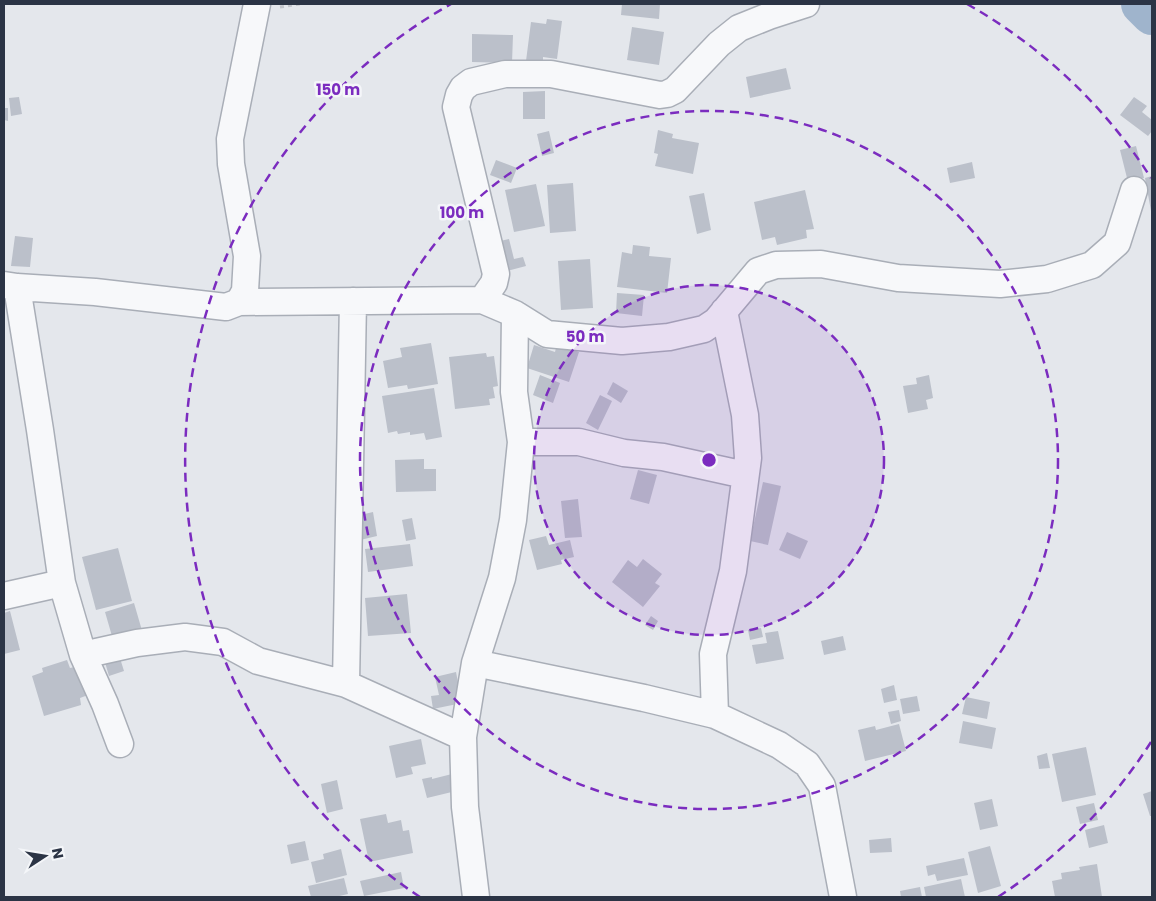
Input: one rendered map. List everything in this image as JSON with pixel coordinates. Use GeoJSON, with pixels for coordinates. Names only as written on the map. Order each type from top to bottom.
{"type":"FeatureCollection","features":[{"type":"Feature","properties":{"kind":"street"},"geometry":{"type":"LineString","coordinates":[[240,302],[245,291],[247,256],[232,164],[230,139],[257,4]]}},
{"type":"Feature","properties":{"kind":"street"},"geometry":{"type":"LineString","coordinates":[[482,300],[494,283],[496,274],[456,107],[463,88],[471,82],[505,74],[551,74],[660,95],[668,94],[675,90],[719,44],[739,28],[806,4]]}},
{"type":"Feature","properties":{"kind":"street"},"geometry":{"type":"LineString","coordinates":[[120,744],[105,704],[83,655],[62,583],[40,430],[10,286],[95,292],[226,307],[240,302],[482,300],[515,314],[547,334],[622,340],[669,337],[704,329],[716,320],[758,271],[776,264],[821,264],[898,278],[1000,284],[1047,279],[1092,265],[1116,243],[1134,190]]}},
{"type":"Feature","properties":{"kind":"street"},"geometry":{"type":"LineString","coordinates":[[346,684],[353,301]]}},
{"type":"Feature","properties":{"kind":"street"},"geometry":{"type":"LineString","coordinates":[[716,716],[713,654],[733,571],[748,458],[745,416],[724,311]]}},
{"type":"Feature","properties":{"kind":"street"},"geometry":{"type":"LineString","coordinates":[[476,897],[465,807],[463,737],[474,663],[502,578],[513,520],[521,442],[514,392],[515,314]]}},
{"type":"Feature","properties":{"kind":"street"},"geometry":{"type":"LineString","coordinates":[[521,442],[579,442],[624,453],[663,457],[745,475]]}},
{"type":"Feature","properties":{"kind":"street"},"geometry":{"type":"LineString","coordinates":[[4,596],[62,583]]}},
{"type":"Feature","properties":{"kind":"street"},"geometry":{"type":"LineString","coordinates":[[83,655],[137,643],[185,637],[222,642],[258,661],[346,684],[463,737]]}},
{"type":"Feature","properties":{"kind":"street"},"geometry":{"type":"LineString","coordinates":[[474,663],[644,698],[716,716],[779,745],[807,764],[822,786],[843,897]]}},
{"type":"Feature","properties":{"kind":"building"},"geometry":{"type":"Polygon","coordinates":[[[622,4],[660,4],[659,19],[621,15],[622,4]]]}},
{"type":"Feature","properties":{"kind":"building"},"geometry":{"type":"Polygon","coordinates":[[[547,19],[562,21],[557,59],[543,57],[543,63],[526,61],[531,22],[546,24],[547,19]]]}},
{"type":"Feature","properties":{"kind":"building"},"geometry":{"type":"Polygon","coordinates":[[[632,27],[664,32],[659,65],[627,60],[632,27]]]}},
{"type":"Feature","properties":{"kind":"building"},"geometry":{"type":"Polygon","coordinates":[[[472,34],[513,35],[512,63],[472,62],[472,34]]]}},
{"type":"Feature","properties":{"kind":"building"},"geometry":{"type":"Polygon","coordinates":[[[786,68],[791,89],[750,98],[746,77],[786,68]]]}},
{"type":"Feature","properties":{"kind":"building"},"geometry":{"type":"Polygon","coordinates":[[[545,91],[545,119],[523,119],[523,92],[545,91]]]}},
{"type":"Feature","properties":{"kind":"building"},"geometry":{"type":"Polygon","coordinates":[[[19,97],[22,114],[11,116],[9,98],[19,97]]]}},
{"type":"Feature","properties":{"kind":"building"},"geometry":{"type":"Polygon","coordinates":[[[1134,97],[1147,106],[1142,112],[1152,120],[1152,131],[1148,136],[1120,115],[1134,97]]]}},
{"type":"Feature","properties":{"kind":"building"},"geometry":{"type":"Polygon","coordinates":[[[4,108],[8,108],[8,121],[4,120],[4,108]]]}},
{"type":"Feature","properties":{"kind":"building"},"geometry":{"type":"Polygon","coordinates":[[[658,130],[673,134],[672,138],[699,143],[693,174],[655,166],[658,154],[654,153],[658,130]]]}},
{"type":"Feature","properties":{"kind":"building"},"geometry":{"type":"Polygon","coordinates":[[[549,131],[554,153],[542,156],[537,134],[549,131]]]}},
{"type":"Feature","properties":{"kind":"building"},"geometry":{"type":"Polygon","coordinates":[[[1136,146],[1144,178],[1128,182],[1120,150],[1136,146]]]}},
{"type":"Feature","properties":{"kind":"building"},"geometry":{"type":"Polygon","coordinates":[[[496,160],[517,168],[511,183],[490,175],[496,160]]]}},
{"type":"Feature","properties":{"kind":"building"},"geometry":{"type":"Polygon","coordinates":[[[972,162],[975,178],[950,183],[947,168],[972,162]]]}},
{"type":"Feature","properties":{"kind":"building"},"geometry":{"type":"Polygon","coordinates":[[[1152,176],[1152,211],[1151,211],[1145,178],[1152,176]]]}},
{"type":"Feature","properties":{"kind":"building"},"geometry":{"type":"Polygon","coordinates":[[[573,183],[576,231],[550,233],[547,185],[573,183]]]}},
{"type":"Feature","properties":{"kind":"building"},"geometry":{"type":"Polygon","coordinates":[[[536,184],[545,226],[514,232],[505,190],[536,184]]]}},
{"type":"Feature","properties":{"kind":"building"},"geometry":{"type":"Polygon","coordinates":[[[805,190],[814,229],[806,230],[807,238],[777,245],[775,237],[762,240],[754,202],[805,190]]]}},
{"type":"Feature","properties":{"kind":"building"},"geometry":{"type":"Polygon","coordinates":[[[704,193],[711,230],[697,234],[689,196],[704,193]]]}},
{"type":"Feature","properties":{"kind":"building"},"geometry":{"type":"Polygon","coordinates":[[[15,236],[33,238],[30,267],[11,266],[15,236]]]}},
{"type":"Feature","properties":{"kind":"building"},"geometry":{"type":"Polygon","coordinates":[[[509,239],[514,259],[523,257],[526,266],[499,273],[491,243],[509,239]]]}},
{"type":"Feature","properties":{"kind":"building"},"geometry":{"type":"Polygon","coordinates":[[[633,245],[650,247],[649,256],[671,258],[667,293],[617,287],[622,252],[632,254],[633,245]]]}},
{"type":"Feature","properties":{"kind":"building"},"geometry":{"type":"Polygon","coordinates":[[[590,259],[593,308],[561,310],[558,261],[590,259]]]}},
{"type":"Feature","properties":{"kind":"building"},"geometry":{"type":"Polygon","coordinates":[[[617,293],[644,295],[642,316],[616,313],[617,293]]]}},
{"type":"Feature","properties":{"kind":"building"},"geometry":{"type":"Polygon","coordinates":[[[431,343],[438,384],[408,389],[407,385],[388,388],[383,361],[402,357],[400,348],[431,343]]]}},
{"type":"Feature","properties":{"kind":"building"},"geometry":{"type":"Polygon","coordinates":[[[557,344],[579,352],[569,382],[527,368],[534,345],[555,352],[557,344]]]}},
{"type":"Feature","properties":{"kind":"building"},"geometry":{"type":"Polygon","coordinates":[[[486,353],[487,357],[494,356],[498,386],[493,387],[495,398],[489,399],[490,405],[455,409],[449,357],[486,353]]]}},
{"type":"Feature","properties":{"kind":"building"},"geometry":{"type":"Polygon","coordinates":[[[540,375],[560,383],[553,403],[533,395],[540,375]]]}},
{"type":"Feature","properties":{"kind":"building"},"geometry":{"type":"Polygon","coordinates":[[[929,375],[933,398],[926,400],[928,409],[908,413],[903,386],[917,384],[916,378],[929,375]]]}},
{"type":"Feature","properties":{"kind":"building"},"geometry":{"type":"Polygon","coordinates":[[[613,382],[628,391],[621,403],[607,394],[613,382]]]}},
{"type":"Feature","properties":{"kind":"building"},"geometry":{"type":"Polygon","coordinates":[[[434,388],[442,437],[426,440],[424,433],[410,435],[410,432],[398,434],[397,431],[388,433],[382,396],[434,388]]]}},
{"type":"Feature","properties":{"kind":"building"},"geometry":{"type":"Polygon","coordinates":[[[600,395],[612,401],[598,430],[586,423],[600,395]]]}},
{"type":"Feature","properties":{"kind":"building"},"geometry":{"type":"Polygon","coordinates":[[[424,459],[424,469],[436,469],[436,491],[396,492],[395,460],[424,459]]]}},
{"type":"Feature","properties":{"kind":"building"},"geometry":{"type":"Polygon","coordinates":[[[638,470],[657,475],[649,504],[630,499],[638,470]]]}},
{"type":"Feature","properties":{"kind":"building"},"geometry":{"type":"Polygon","coordinates":[[[763,482],[781,486],[768,545],[750,541],[763,482]]]}},
{"type":"Feature","properties":{"kind":"building"},"geometry":{"type":"Polygon","coordinates":[[[578,499],[582,537],[565,538],[561,501],[578,499]]]}},
{"type":"Feature","properties":{"kind":"building"},"geometry":{"type":"Polygon","coordinates":[[[373,512],[377,536],[360,540],[356,516],[373,512]]]}},
{"type":"Feature","properties":{"kind":"building"},"geometry":{"type":"Polygon","coordinates":[[[412,518],[416,539],[406,541],[402,520],[412,518]]]}},
{"type":"Feature","properties":{"kind":"building"},"geometry":{"type":"Polygon","coordinates":[[[787,532],[808,541],[800,559],[779,550],[787,532]]]}},
{"type":"Feature","properties":{"kind":"building"},"geometry":{"type":"Polygon","coordinates":[[[546,536],[549,545],[570,540],[574,557],[561,560],[562,564],[537,570],[529,540],[546,536]]]}},
{"type":"Feature","properties":{"kind":"building"},"geometry":{"type":"Polygon","coordinates":[[[410,544],[413,566],[368,572],[365,549],[410,544]]]}},
{"type":"Feature","properties":{"kind":"building"},"geometry":{"type":"Polygon","coordinates":[[[118,548],[132,601],[96,610],[82,557],[118,548]]]}},
{"type":"Feature","properties":{"kind":"building"},"geometry":{"type":"Polygon","coordinates":[[[643,559],[662,574],[655,583],[660,586],[643,607],[612,582],[628,560],[637,567],[643,559]]]}},
{"type":"Feature","properties":{"kind":"building"},"geometry":{"type":"Polygon","coordinates":[[[407,594],[411,633],[368,636],[365,598],[407,594]]]}},
{"type":"Feature","properties":{"kind":"building"},"geometry":{"type":"Polygon","coordinates":[[[134,603],[143,634],[114,643],[105,612],[134,603]]]}},
{"type":"Feature","properties":{"kind":"building"},"geometry":{"type":"Polygon","coordinates":[[[10,611],[20,650],[4,654],[4,613],[10,611]]]}},
{"type":"Feature","properties":{"kind":"building"},"geometry":{"type":"Polygon","coordinates":[[[651,616],[658,621],[653,630],[645,625],[651,616]]]}},
{"type":"Feature","properties":{"kind":"building"},"geometry":{"type":"Polygon","coordinates":[[[761,628],[763,637],[750,640],[748,630],[761,628]]]}},
{"type":"Feature","properties":{"kind":"building"},"geometry":{"type":"Polygon","coordinates":[[[778,631],[784,659],[756,664],[752,645],[767,643],[765,633],[778,631]]]}},
{"type":"Feature","properties":{"kind":"building"},"geometry":{"type":"Polygon","coordinates":[[[843,636],[846,650],[824,655],[821,641],[843,636]]]}},
{"type":"Feature","properties":{"kind":"building"},"geometry":{"type":"Polygon","coordinates":[[[119,655],[124,671],[109,676],[104,659],[119,655]]]}},
{"type":"Feature","properties":{"kind":"building"},"geometry":{"type":"Polygon","coordinates":[[[67,660],[70,668],[79,666],[88,695],[80,698],[81,705],[44,716],[32,676],[43,672],[42,668],[67,660]]]}},
{"type":"Feature","properties":{"kind":"building"},"geometry":{"type":"Polygon","coordinates":[[[456,672],[462,703],[433,709],[431,696],[439,695],[435,677],[456,672]]]}},
{"type":"Feature","properties":{"kind":"building"},"geometry":{"type":"Polygon","coordinates":[[[894,685],[897,700],[884,703],[881,689],[894,685]]]}},
{"type":"Feature","properties":{"kind":"building"},"geometry":{"type":"Polygon","coordinates":[[[917,696],[920,711],[903,714],[900,699],[917,696]]]}},
{"type":"Feature","properties":{"kind":"building"},"geometry":{"type":"Polygon","coordinates":[[[966,697],[990,702],[987,719],[962,714],[966,697]]]}},
{"type":"Feature","properties":{"kind":"building"},"geometry":{"type":"Polygon","coordinates":[[[899,710],[901,721],[891,724],[888,712],[899,710]]]}},
{"type":"Feature","properties":{"kind":"building"},"geometry":{"type":"Polygon","coordinates":[[[963,721],[996,728],[992,749],[959,743],[963,721]]]}},
{"type":"Feature","properties":{"kind":"building"},"geometry":{"type":"Polygon","coordinates":[[[899,724],[906,751],[865,761],[858,730],[875,726],[876,730],[899,724]]]}},
{"type":"Feature","properties":{"kind":"building"},"geometry":{"type":"Polygon","coordinates":[[[421,739],[426,764],[411,767],[413,774],[396,778],[389,746],[421,739]]]}},
{"type":"Feature","properties":{"kind":"building"},"geometry":{"type":"Polygon","coordinates":[[[1086,747],[1096,795],[1062,802],[1052,754],[1086,747]]]}},
{"type":"Feature","properties":{"kind":"building"},"geometry":{"type":"Polygon","coordinates":[[[1047,753],[1050,768],[1039,769],[1037,756],[1047,753]]]}},
{"type":"Feature","properties":{"kind":"building"},"geometry":{"type":"Polygon","coordinates":[[[452,774],[456,791],[427,798],[422,779],[432,777],[432,779],[452,774]]]}},
{"type":"Feature","properties":{"kind":"building"},"geometry":{"type":"Polygon","coordinates":[[[337,780],[343,809],[327,813],[321,784],[337,780]]]}},
{"type":"Feature","properties":{"kind":"building"},"geometry":{"type":"Polygon","coordinates":[[[1152,791],[1152,816],[1150,816],[1143,794],[1152,791]]]}},
{"type":"Feature","properties":{"kind":"building"},"geometry":{"type":"Polygon","coordinates":[[[992,799],[998,826],[980,830],[974,803],[992,799]]]}},
{"type":"Feature","properties":{"kind":"building"},"geometry":{"type":"Polygon","coordinates":[[[1094,803],[1098,820],[1080,824],[1076,807],[1094,803]]]}},
{"type":"Feature","properties":{"kind":"building"},"geometry":{"type":"Polygon","coordinates":[[[386,814],[388,823],[401,820],[403,831],[409,830],[413,853],[369,862],[360,819],[386,814]]]}},
{"type":"Feature","properties":{"kind":"building"},"geometry":{"type":"Polygon","coordinates":[[[1104,825],[1108,843],[1089,848],[1085,830],[1104,825]]]}},
{"type":"Feature","properties":{"kind":"building"},"geometry":{"type":"Polygon","coordinates":[[[891,838],[892,852],[870,853],[869,840],[891,838]]]}},
{"type":"Feature","properties":{"kind":"building"},"geometry":{"type":"Polygon","coordinates":[[[305,841],[309,860],[291,864],[287,845],[305,841]]]}},
{"type":"Feature","properties":{"kind":"building"},"geometry":{"type":"Polygon","coordinates":[[[990,846],[1001,886],[978,893],[968,852],[990,846]]]}},
{"type":"Feature","properties":{"kind":"building"},"geometry":{"type":"Polygon","coordinates":[[[341,849],[347,875],[316,883],[311,862],[324,859],[323,854],[341,849]]]}},
{"type":"Feature","properties":{"kind":"building"},"geometry":{"type":"Polygon","coordinates":[[[964,858],[968,875],[937,881],[935,874],[928,876],[926,866],[964,858]]]}},
{"type":"Feature","properties":{"kind":"building"},"geometry":{"type":"Polygon","coordinates":[[[1097,864],[1102,897],[1055,897],[1052,881],[1062,879],[1061,873],[1080,870],[1079,867],[1097,864]]]}},
{"type":"Feature","properties":{"kind":"building"},"geometry":{"type":"Polygon","coordinates":[[[401,872],[404,888],[364,896],[360,881],[401,872]]]}},
{"type":"Feature","properties":{"kind":"building"},"geometry":{"type":"Polygon","coordinates":[[[344,878],[348,894],[335,897],[311,897],[308,886],[344,878]]]}},
{"type":"Feature","properties":{"kind":"building"},"geometry":{"type":"Polygon","coordinates":[[[961,879],[965,897],[926,897],[924,887],[961,879]]]}},
{"type":"Feature","properties":{"kind":"building"},"geometry":{"type":"Polygon","coordinates":[[[920,887],[922,897],[901,897],[900,891],[920,887]]]}},
{"type":"Feature","properties":{"kind":"waterway"},"geometry":{"type":"LineString","coordinates":[[1142,4],[1152,14]]}}]}
